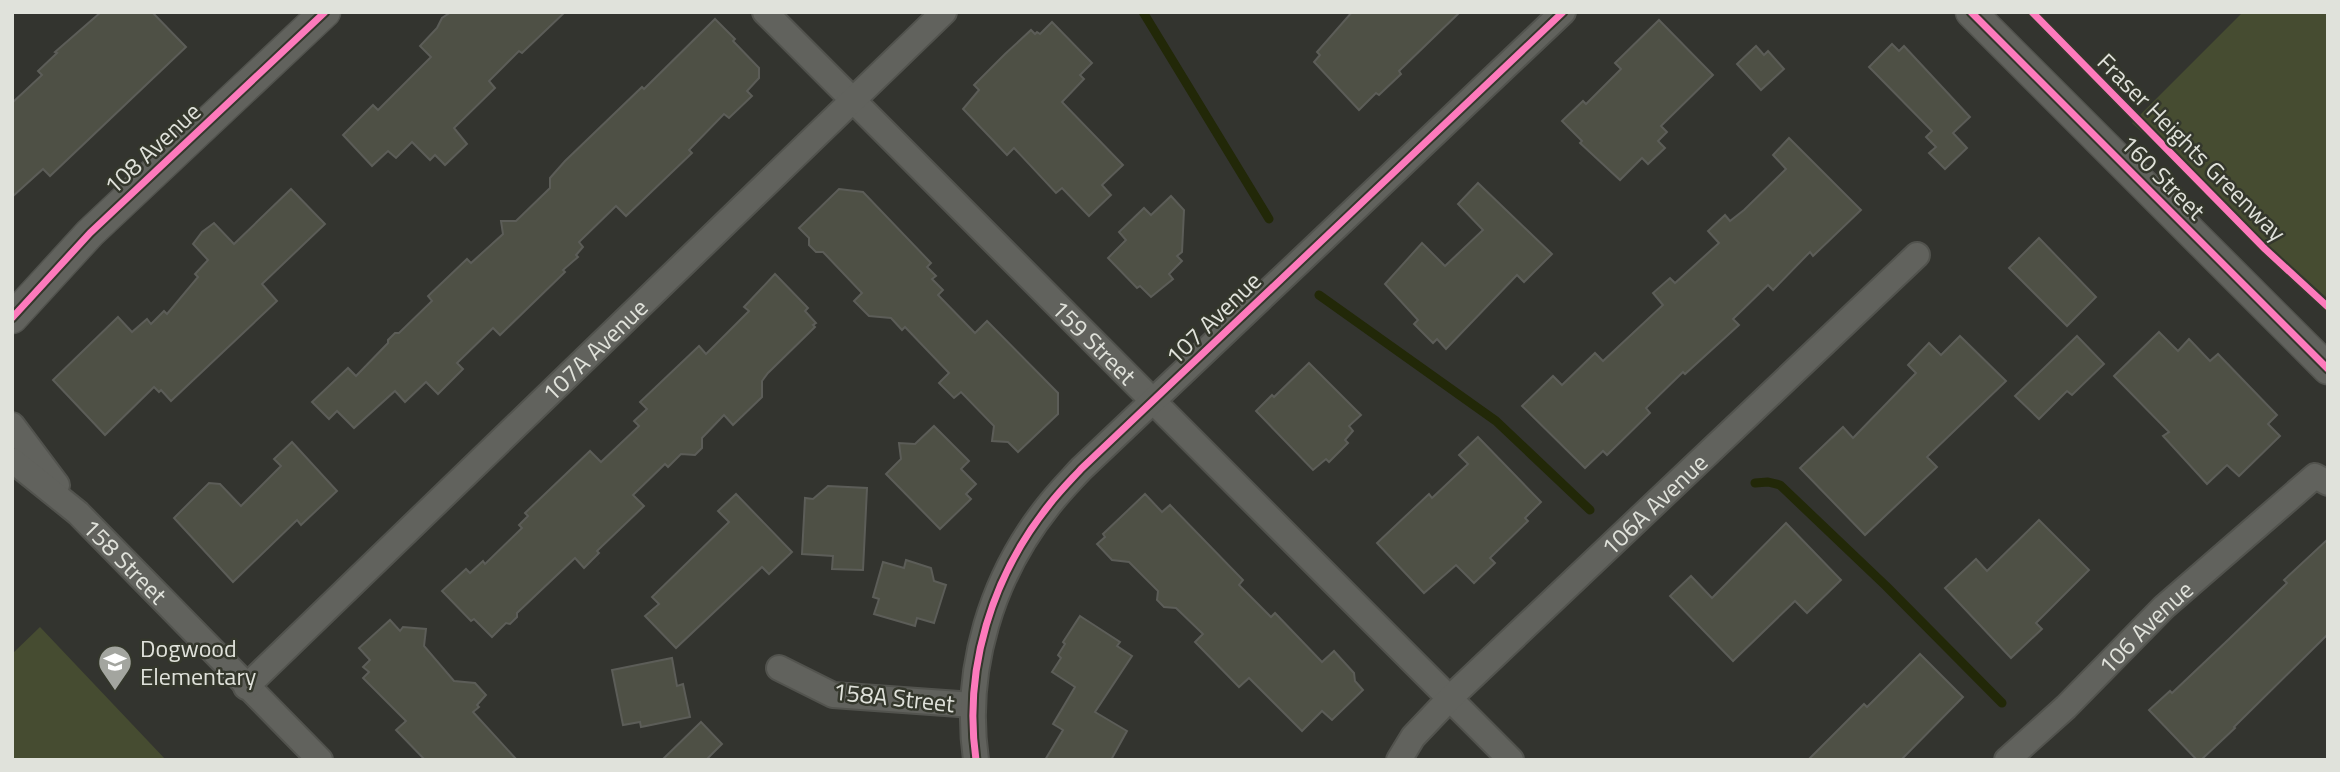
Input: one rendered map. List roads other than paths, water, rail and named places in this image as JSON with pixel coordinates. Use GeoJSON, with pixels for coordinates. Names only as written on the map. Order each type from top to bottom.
{"type":"FeatureCollection","features":[{"type":"Feature","properties":{"kind":"street","name":"108 Avenue"},"geometry":{"type":"LineString","coordinates":[[12,318],[90,233],[325,12]]}},
{"type":"Feature","properties":{"kind":"street","name":"159 Street"},"geometry":{"type":"LineString","coordinates":[[765,12],[1511,760]]}},
{"type":"Feature","properties":{"kind":"street","name":"107A Avenue"},"geometry":{"type":"LineString","coordinates":[[246,687],[944,12]]}},
{"type":"Feature","properties":{"kind":"street","name":"107 Avenue"},"geometry":{"type":"LineString","coordinates":[[973,705],[986,622],[1009,566],[1049,505],[1081,469],[1563,12]]}},
{"type":"Feature","properties":{"kind":"street","name":"160 Street"},"geometry":{"type":"LineString","coordinates":[[1971,12],[2328,369]]}},
{"type":"Feature","properties":{"kind":"street","name":"108 Avenue"},"geometry":{"type":"LineString","coordinates":[[12,288],[90,233]]}},
{"type":"Feature","properties":{"kind":"street","name":"106A Avenue"},"geometry":{"type":"LineString","coordinates":[[1399,760],[1413,737],[1450,698],[1917,255]]}},
{"type":"Feature","properties":{"kind":"street","name":"158 Street"},"geometry":{"type":"LineString","coordinates":[[12,425],[78,513],[320,760]]}},
{"type":"Feature","properties":{"kind":"street","name":"158 Street"},"geometry":{"type":"LineString","coordinates":[[12,460],[78,513]]}},
{"type":"Feature","properties":{"kind":"street","name":"106 Avenue"},"geometry":{"type":"LineString","coordinates":[[2012,758],[2164,607],[2289,498],[2315,476],[2328,483]]}},
{"type":"Feature","properties":{"kind":"street","name":"158A Street"},"geometry":{"type":"LineString","coordinates":[[779,668],[832,695],[973,705]]}},
{"type":"Feature","properties":{"kind":"street"},"geometry":{"type":"LineString","coordinates":[[973,705],[976,760]]}},
{"type":"Feature","properties":{"kind":"waterway"},"geometry":{"type":"LineString","coordinates":[[1143,12],[1269,219]]}},
{"type":"Feature","properties":{"kind":"waterway"},"geometry":{"type":"LineString","coordinates":[[1319,295],[1496,421],[1590,510]]}},
{"type":"Feature","properties":{"kind":"waterway"},"geometry":{"type":"LineString","coordinates":[[1755,483],[1780,485],[1886,586],[2002,703]]}},
{"type":"Feature","properties":{"kind":"place","name":"Dogwood Elementary"},"geometry":{"type":"Point","coordinates":[115,692]}}]}
